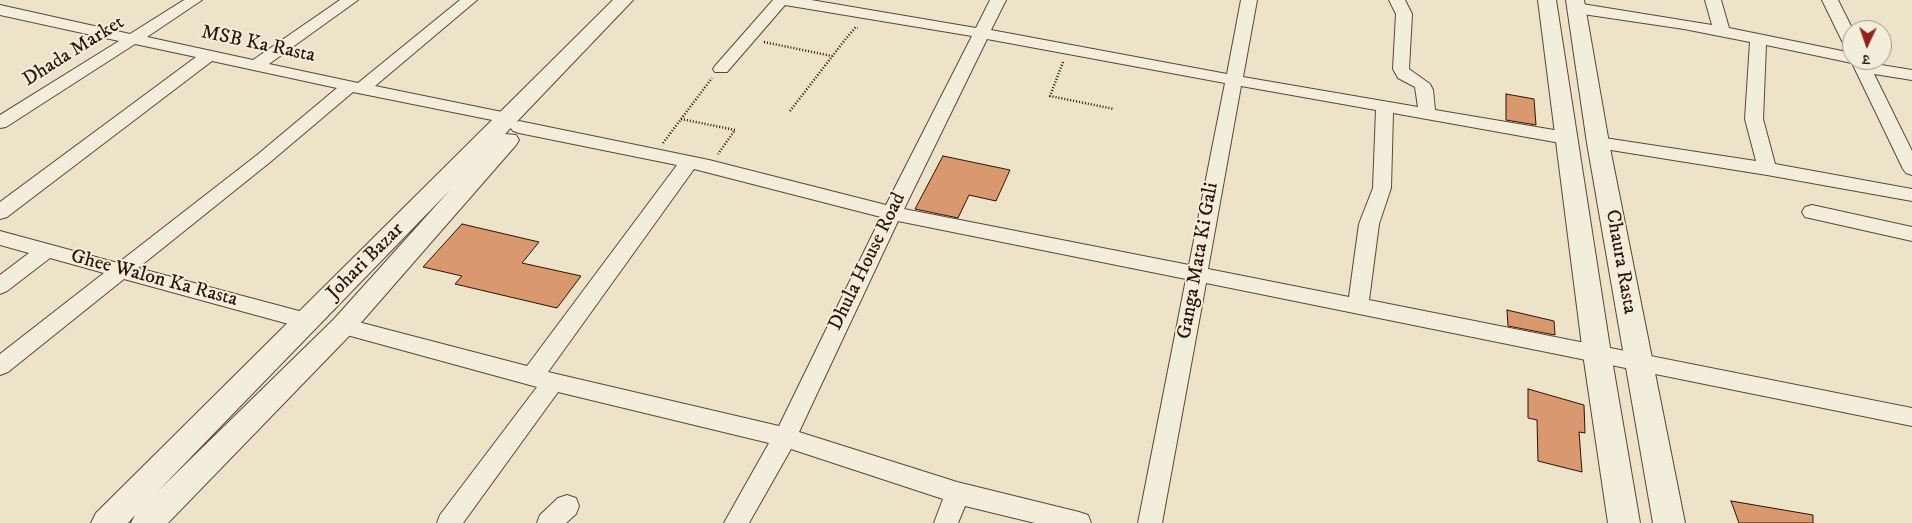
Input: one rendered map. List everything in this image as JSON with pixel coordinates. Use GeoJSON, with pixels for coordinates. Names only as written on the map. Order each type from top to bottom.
{"type":"FeatureCollection","features":[{"type":"Feature","properties":{"kind":"street","name":"Dhada Market"},"geometry":{"type":"LineString","coordinates":[[0,123],[134,40],[194,0]]}},
{"type":"Feature","properties":{"kind":"street"},"geometry":{"type":"LineString","coordinates":[[255,66],[350,0]]}},
{"type":"Feature","properties":{"kind":"street"},"geometry":{"type":"LineString","coordinates":[[0,366],[121,269],[469,0]]}},
{"type":"Feature","properties":{"kind":"street","name":"Johari Bazar"},"geometry":{"type":"LineString","coordinates":[[147,523],[343,326],[513,123],[624,0]]}},
{"type":"Feature","properties":{"kind":"street","name":"Johari Bazar"},"geometry":{"type":"LineString","coordinates":[[107,523],[307,321],[643,0]]}},
{"type":"Feature","properties":{"kind":"street"},"geometry":{"type":"LineString","coordinates":[[721,69],[750,39],[783,0],[1069,48],[1233,80],[1566,138]]}},
{"type":"Feature","properties":{"kind":"street","name":"Dhula House Road"},"geometry":{"type":"LineString","coordinates":[[736,523],[784,437],[892,213],[998,0]]}},
{"type":"Feature","properties":{"kind":"street","name":"Ganga Mata Ki Gali"},"geometry":{"type":"LineString","coordinates":[[1150,523],[1249,0]]}},
{"type":"Feature","properties":{"kind":"street"},"geometry":{"type":"LineString","coordinates":[[1398,0],[1404,14],[1401,69],[1404,74],[1422,84],[1425,90],[1427,113]]}},
{"type":"Feature","properties":{"kind":"street","name":"Chaura Rasta"},"geometry":{"type":"LineString","coordinates":[[1547,0],[1597,354],[1624,523]]}},
{"type":"Feature","properties":{"kind":"street"},"geometry":{"type":"LineString","coordinates":[[1713,0],[1722,32]]}},
{"type":"Feature","properties":{"kind":"street"},"geometry":{"type":"LineString","coordinates":[[1830,0],[1842,25]]}},
{"type":"Feature","properties":{"kind":"street"},"geometry":{"type":"LineString","coordinates":[[1576,4],[1758,39],[1842,58]]}},
{"type":"Feature","properties":{"kind":"street","name":"Chaura Rasta"},"geometry":{"type":"LineString","coordinates":[[1576,4],[1598,143],[1670,523]]}},
{"type":"Feature","properties":{"kind":"street","name":"MSB Ka Rasta"},"geometry":{"type":"LineString","coordinates":[[0,10],[654,156],[709,166],[892,213],[1358,305],[1912,418]]}},
{"type":"Feature","properties":{"kind":"street"},"geometry":{"type":"LineString","coordinates":[[1758,39],[1754,120],[1768,169]]}},
{"type":"Feature","properties":{"kind":"street"},"geometry":{"type":"LineString","coordinates":[[0,212],[208,56]]}},
{"type":"Feature","properties":{"kind":"street"},"geometry":{"type":"LineString","coordinates":[[1862,70],[1912,170]]}},
{"type":"Feature","properties":{"kind":"street"},"geometry":{"type":"LineString","coordinates":[[1891,70],[1912,75]]}},
{"type":"Feature","properties":{"kind":"street"},"geometry":{"type":"LineString","coordinates":[[1358,305],[1369,224],[1382,188],[1384,106]]}},
{"type":"Feature","properties":{"kind":"street"},"geometry":{"type":"LineString","coordinates":[[1598,143],[1768,169],[1912,194]]}},
{"type":"Feature","properties":{"kind":"street"},"geometry":{"type":"LineString","coordinates":[[449,523],[543,378],[690,162]]}},
{"type":"Feature","properties":{"kind":"street"},"geometry":{"type":"LineString","coordinates":[[1812,212],[1912,234]]}},
{"type":"Feature","properties":{"kind":"street","name":"Ghee Walon Ka Rasta"},"geometry":{"type":"LineString","coordinates":[[0,238],[121,269],[307,321]]}},
{"type":"Feature","properties":{"kind":"street"},"geometry":{"type":"LineString","coordinates":[[0,286],[47,250]]}},
{"type":"Feature","properties":{"kind":"street"},"geometry":{"type":"LineString","coordinates":[[343,326],[543,378],[784,437],[957,493],[1079,523]]}},
{"type":"Feature","properties":{"kind":"street"},"geometry":{"type":"LineString","coordinates":[[946,523],[957,493]]}},
{"type":"Feature","properties":{"kind":"street"},"geometry":{"type":"LineString","coordinates":[[549,523],[567,506]]}},
{"type":"Feature","properties":{"kind":"path"},"geometry":{"type":"LineString","coordinates":[[790,111],[855,28],[870,27],[879,16]]}},
{"type":"Feature","properties":{"kind":"path"},"geometry":{"type":"LineString","coordinates":[[750,39],[832,56]]}},
{"type":"Feature","properties":{"kind":"path"},"geometry":{"type":"LineString","coordinates":[[1069,48],[1050,96],[1114,109]]}},
{"type":"Feature","properties":{"kind":"path"},"geometry":{"type":"LineString","coordinates":[[654,156],[721,69]]}},
{"type":"Feature","properties":{"kind":"path"},"geometry":{"type":"LineString","coordinates":[[681,119],[735,130],[709,166]]}},
{"type":"Feature","properties":{"kind":"building"},"geometry":{"type":"Polygon","coordinates":[[[1506,94],[1534,99],[1536,125],[1506,120],[1506,94]]]}},
{"type":"Feature","properties":{"kind":"building"},"geometry":{"type":"Polygon","coordinates":[[[943,156],[1010,170],[996,201],[969,195],[958,218],[915,209],[943,156]]]}},
{"type":"Feature","properties":{"kind":"building"},"geometry":{"type":"Polygon","coordinates":[[[462,224],[539,242],[522,263],[581,276],[557,308],[455,284],[462,276],[423,267],[462,224]]]}},
{"type":"Feature","properties":{"kind":"building"},"geometry":{"type":"Polygon","coordinates":[[[1507,310],[1554,321],[1555,335],[1508,326],[1507,310]]]}},
{"type":"Feature","properties":{"kind":"building"},"geometry":{"type":"Polygon","coordinates":[[[1528,389],[1584,405],[1585,433],[1579,432],[1582,472],[1538,461],[1537,420],[1528,418],[1528,389]]]}},
{"type":"Feature","properties":{"kind":"building"},"geometry":{"type":"Polygon","coordinates":[[[1731,501],[1813,515],[1813,523],[1739,523],[1731,501]]]}}]}
